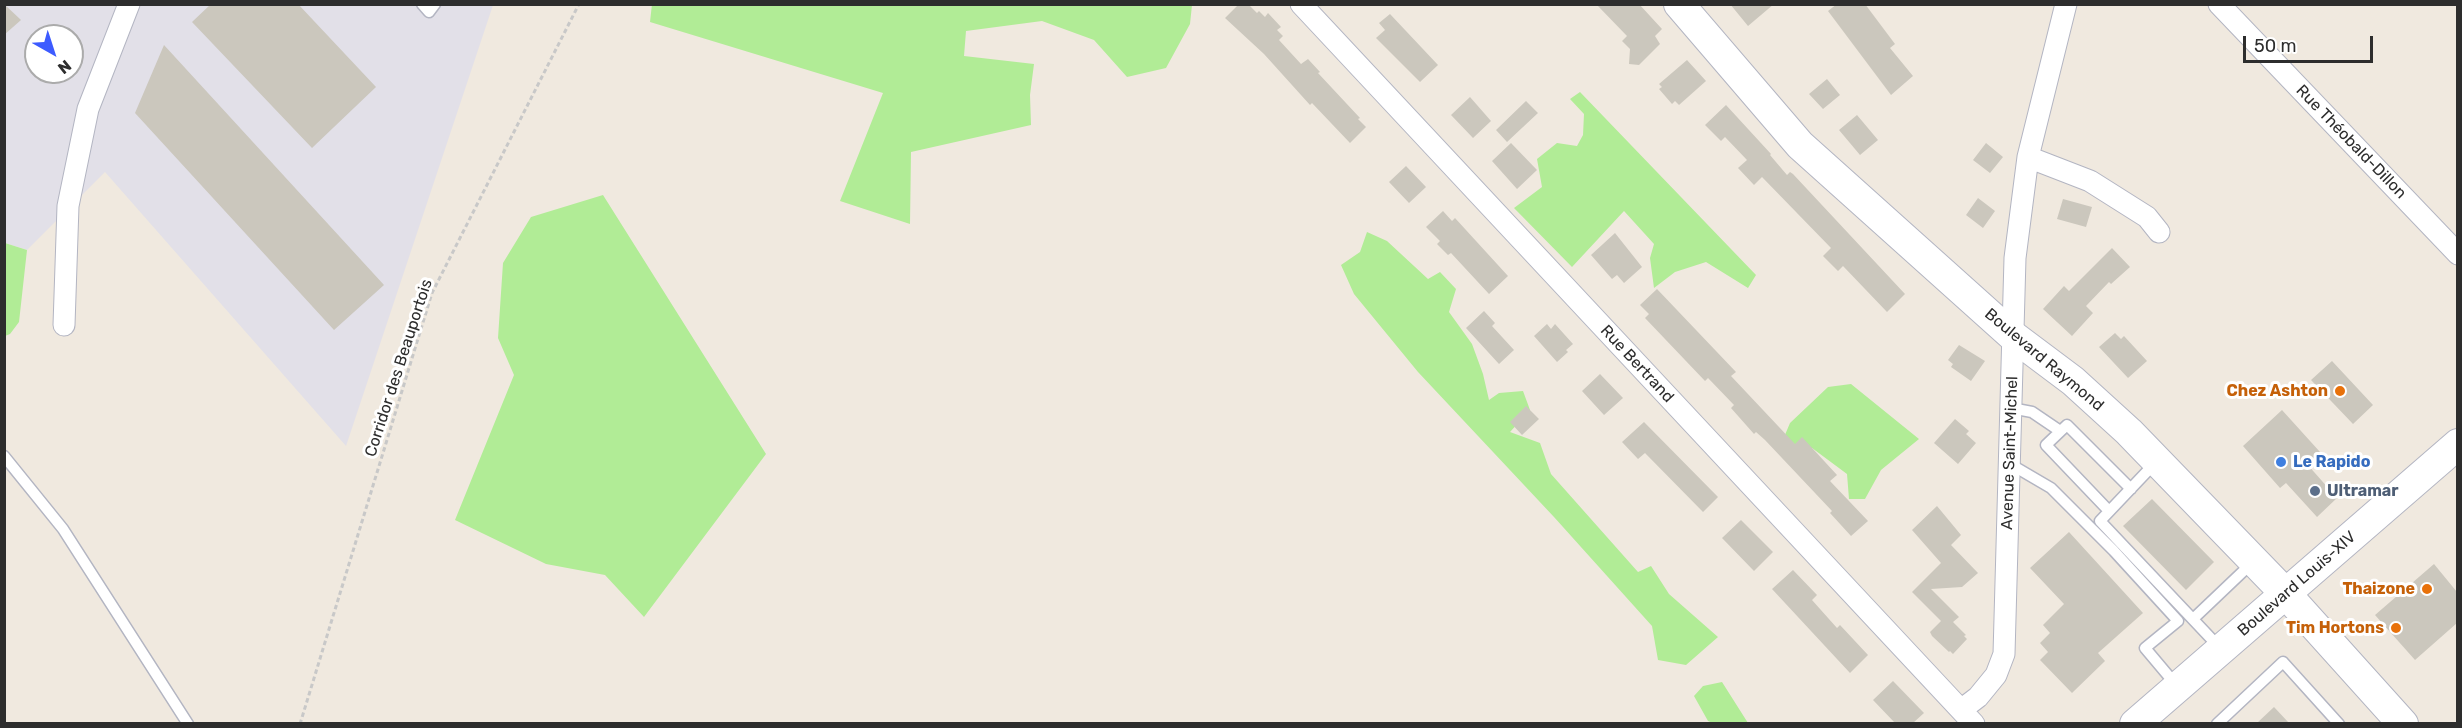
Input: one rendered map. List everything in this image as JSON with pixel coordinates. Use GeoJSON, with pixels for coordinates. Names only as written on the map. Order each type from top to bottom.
{"type":"FeatureCollection","features":[{"type":"Feature","properties":{"kind":"street"},"geometry":{"type":"LineString","coordinates":[[64,325],[70,196],[88,109],[129,4]]}},
{"type":"Feature","properties":{"kind":"street","name":"Rue Bertrand"},"geometry":{"type":"LineString","coordinates":[[1301,4],[1967,717]]}},
{"type":"Feature","properties":{"kind":"street","name":"Boulevard Raymond"},"geometry":{"type":"LineString","coordinates":[[1678,4],[1800,145],[2013,336],[2073,381],[2129,432],[2286,594],[2403,723]]}},
{"type":"Feature","properties":{"kind":"street","name":"Avenue Saint-Michel"},"geometry":{"type":"LineString","coordinates":[[1967,717],[1990,682],[2004,654],[2015,258],[2028,157],[2066,4]]}},
{"type":"Feature","properties":{"kind":"street","name":"Rue Théobald-Dillon"},"geometry":{"type":"LineString","coordinates":[[2219,4],[2457,254]]}},
{"type":"Feature","properties":{"kind":"street"},"geometry":{"type":"LineString","coordinates":[[2028,157],[2090,181],[2147,217],[2159,232]]}},
{"type":"Feature","properties":{"kind":"street","name":"Boulevard Louis-XIV"},"geometry":{"type":"LineString","coordinates":[[2135,723],[2222,650],[2457,444]]}},
{"type":"Feature","properties":{"kind":"lane"},"geometry":{"type":"LineString","coordinates":[[422,4],[429,12],[435,4]]}},
{"type":"Feature","properties":{"kind":"lane"},"geometry":{"type":"LineString","coordinates":[[2011,408],[2032,412],[2060,431]]}},
{"type":"Feature","properties":{"kind":"lane"},"geometry":{"type":"LineString","coordinates":[[2109,511],[2046,444],[2067,425],[2131,489]]}},
{"type":"Feature","properties":{"kind":"lane"},"geometry":{"type":"LineString","coordinates":[[4,456],[63,529],[188,723]]}},
{"type":"Feature","properties":{"kind":"lane"},"geometry":{"type":"LineString","coordinates":[[2157,461],[2100,521],[2222,650]]}},
{"type":"Feature","properties":{"kind":"lane"},"geometry":{"type":"LineString","coordinates":[[2010,464],[2051,488],[2114,550],[2178,621],[2145,648],[2178,687]]}},
{"type":"Feature","properties":{"kind":"lane"},"geometry":{"type":"LineString","coordinates":[[2193,619],[2254,561]]}},
{"type":"Feature","properties":{"kind":"lane"},"geometry":{"type":"LineString","coordinates":[[2217,723],[2283,662],[2339,723]]}},
{"type":"Feature","properties":{"kind":"path","name":"Corridor des Beauportois"},"geometry":{"type":"LineString","coordinates":[[300,723],[432,293],[579,4]]}},
{"type":"Feature","properties":{"kind":"shaded area"},"geometry":{"type":"Polygon","coordinates":[[[5,5],[493,5],[346,446],[105,172],[27,250],[5,243],[5,5]]]}},
{"type":"Feature","properties":{"kind":"green space"},"geometry":{"type":"Polygon","coordinates":[[[652,4],[1192,5],[1190,24],[1166,68],[1127,77],[1094,40],[1042,21],[966,31],[964,56],[1034,64],[1030,95],[1031,125],[911,152],[910,224],[840,201],[883,93],[650,22],[652,4]]]}},
{"type":"Feature","properties":{"kind":"green space"},"geometry":{"type":"Polygon","coordinates":[[[1580,92],[1756,275],[1748,288],[1706,262],[1675,272],[1654,288],[1650,258],[1654,244],[1624,211],[1572,267],[1514,208],[1542,187],[1537,159],[1557,143],[1577,146],[1583,135],[1584,114],[1570,99],[1580,92]]]}},
{"type":"Feature","properties":{"kind":"green space"},"geometry":{"type":"Polygon","coordinates":[[[603,195],[766,454],[644,617],[605,575],[546,564],[455,520],[514,375],[498,338],[503,263],[531,217],[603,195]]]}},
{"type":"Feature","properties":{"kind":"green space"},"geometry":{"type":"Polygon","coordinates":[[[1367,232],[1387,241],[1428,279],[1440,272],[1456,289],[1449,312],[1472,344],[1483,374],[1489,400],[1499,393],[1523,391],[1530,410],[1510,432],[1540,443],[1551,474],[1638,572],[1651,566],[1669,594],[1718,637],[1686,665],[1658,660],[1652,626],[1418,372],[1354,294],[1341,265],[1360,252],[1367,232]]]}},
{"type":"Feature","properties":{"kind":"green space"},"geometry":{"type":"Polygon","coordinates":[[[5,243],[27,250],[19,322],[10,334],[5,336],[5,243]]]}},
{"type":"Feature","properties":{"kind":"green space"},"geometry":{"type":"Polygon","coordinates":[[[1851,384],[1919,439],[1881,470],[1865,499],[1849,499],[1847,474],[1812,448],[1779,449],[1790,423],[1828,387],[1851,384]]]}},
{"type":"Feature","properties":{"kind":"green space"},"geometry":{"type":"Polygon","coordinates":[[[1722,682],[1748,723],[1708,721],[1694,696],[1703,686],[1722,682]]]}},
{"type":"Feature","properties":{"kind":"building"},"geometry":{"type":"Polygon","coordinates":[[[4,4],[21,20],[4,35],[4,4]]]}},
{"type":"Feature","properties":{"kind":"building"},"geometry":{"type":"Polygon","coordinates":[[[211,4],[298,4],[376,87],[312,148],[192,22],[211,4]]]}},
{"type":"Feature","properties":{"kind":"building"},"geometry":{"type":"Polygon","coordinates":[[[1239,4],[1248,4],[1265,17],[1268,13],[1281,27],[1277,30],[1283,36],[1279,40],[1301,64],[1308,59],[1360,118],[1358,119],[1366,127],[1350,143],[1312,103],[1310,105],[1264,54],[1225,18],[1239,4]]]}},
{"type":"Feature","properties":{"kind":"building"},"geometry":{"type":"Polygon","coordinates":[[[1596,4],[1639,4],[1662,29],[1655,36],[1660,44],[1639,65],[1629,64],[1630,49],[1622,41],[1627,36],[1596,4]]]}},
{"type":"Feature","properties":{"kind":"building"},"geometry":{"type":"Polygon","coordinates":[[[1730,4],[1774,4],[1748,26],[1730,4]]]}},
{"type":"Feature","properties":{"kind":"building"},"geometry":{"type":"Polygon","coordinates":[[[1837,4],[1865,4],[1895,44],[1890,48],[1913,76],[1891,95],[1828,11],[1837,4]]]}},
{"type":"Feature","properties":{"kind":"building"},"geometry":{"type":"Polygon","coordinates":[[[1390,14],[1438,65],[1420,82],[1376,38],[1385,30],[1379,23],[1390,14]]]}},
{"type":"Feature","properties":{"kind":"building"},"geometry":{"type":"Polygon","coordinates":[[[164,45],[384,285],[334,330],[135,113],[164,45]]]}},
{"type":"Feature","properties":{"kind":"building"},"geometry":{"type":"Polygon","coordinates":[[[1687,60],[1706,81],[1679,105],[1675,101],[1672,104],[1659,89],[1662,87],[1659,84],[1687,60]]]}},
{"type":"Feature","properties":{"kind":"building"},"geometry":{"type":"Polygon","coordinates":[[[1827,79],[1840,95],[1823,109],[1809,94],[1827,79]]]}},
{"type":"Feature","properties":{"kind":"building"},"geometry":{"type":"Polygon","coordinates":[[[1470,97],[1491,121],[1473,138],[1451,115],[1470,97]]]}},
{"type":"Feature","properties":{"kind":"building"},"geometry":{"type":"Polygon","coordinates":[[[1526,101],[1538,113],[1507,142],[1496,130],[1526,101]]]}},
{"type":"Feature","properties":{"kind":"building"},"geometry":{"type":"Polygon","coordinates":[[[1726,105],[1787,175],[1790,172],[1793,174],[1905,294],[1887,312],[1843,266],[1838,271],[1823,256],[1831,248],[1762,177],[1754,185],[1738,168],[1747,160],[1725,137],[1721,141],[1705,125],[1726,105]]]}},
{"type":"Feature","properties":{"kind":"building"},"geometry":{"type":"Polygon","coordinates":[[[1857,115],[1878,140],[1860,155],[1839,130],[1857,115]]]}},
{"type":"Feature","properties":{"kind":"building"},"geometry":{"type":"Polygon","coordinates":[[[1511,143],[1537,170],[1517,189],[1492,161],[1511,143]]]}},
{"type":"Feature","properties":{"kind":"building"},"geometry":{"type":"Polygon","coordinates":[[[1986,143],[2003,157],[1990,173],[1973,160],[1986,143]]]}},
{"type":"Feature","properties":{"kind":"building"},"geometry":{"type":"Polygon","coordinates":[[[1406,166],[1426,187],[1409,203],[1389,182],[1406,166]]]}},
{"type":"Feature","properties":{"kind":"building"},"geometry":{"type":"Polygon","coordinates":[[[1978,198],[1995,211],[1983,228],[1966,215],[1978,198]]]}},
{"type":"Feature","properties":{"kind":"building"},"geometry":{"type":"Polygon","coordinates":[[[2063,199],[2092,207],[2086,227],[2057,219],[2063,199]]]}},
{"type":"Feature","properties":{"kind":"building"},"geometry":{"type":"Polygon","coordinates":[[[1443,211],[1452,221],[1455,218],[1508,276],[1489,294],[1451,253],[1448,255],[1437,244],[1440,241],[1426,227],[1443,211]]]}},
{"type":"Feature","properties":{"kind":"building"},"geometry":{"type":"Polygon","coordinates":[[[1615,233],[1642,267],[1624,283],[1617,275],[1612,279],[1591,255],[1615,233]]]}},
{"type":"Feature","properties":{"kind":"building"},"geometry":{"type":"Polygon","coordinates":[[[2112,248],[2130,267],[2111,284],[2109,282],[2086,306],[2093,313],[2072,336],[2043,309],[2064,286],[2069,291],[2112,248]]]}},
{"type":"Feature","properties":{"kind":"building"},"geometry":{"type":"Polygon","coordinates":[[[1657,289],[1736,372],[1731,376],[1795,444],[1802,437],[1837,475],[1830,481],[1868,521],[1851,536],[1830,513],[1832,511],[1765,440],[1756,432],[1754,434],[1731,408],[1734,405],[1708,378],[1705,381],[1645,318],[1649,314],[1640,305],[1657,289]]]}},
{"type":"Feature","properties":{"kind":"building"},"geometry":{"type":"Polygon","coordinates":[[[1484,311],[1495,323],[1492,326],[1514,350],[1499,364],[1466,328],[1484,311]]]}},
{"type":"Feature","properties":{"kind":"building"},"geometry":{"type":"Polygon","coordinates":[[[1547,324],[1551,329],[1555,324],[1573,344],[1557,362],[1534,336],[1547,324]]]}},
{"type":"Feature","properties":{"kind":"building"},"geometry":{"type":"Polygon","coordinates":[[[2115,333],[2121,339],[2124,336],[2147,361],[2128,378],[2099,347],[2115,333]]]}},
{"type":"Feature","properties":{"kind":"building"},"geometry":{"type":"Polygon","coordinates":[[[1959,345],[1985,361],[1971,381],[1951,367],[1953,364],[1948,360],[1959,345]]]}},
{"type":"Feature","properties":{"kind":"building"},"geometry":{"type":"Polygon","coordinates":[[[2332,361],[2373,405],[2353,424],[2311,380],[2332,361]]]}},
{"type":"Feature","properties":{"kind":"building"},"geometry":{"type":"Polygon","coordinates":[[[1600,374],[1623,398],[1604,415],[1582,391],[1600,374]]]}},
{"type":"Feature","properties":{"kind":"building"},"geometry":{"type":"Polygon","coordinates":[[[1526,406],[1539,419],[1522,435],[1510,422],[1526,406]]]}},
{"type":"Feature","properties":{"kind":"building"},"geometry":{"type":"Polygon","coordinates":[[[2282,410],[2320,452],[2307,464],[2337,498],[2317,517],[2286,483],[2280,488],[2243,446],[2282,410]]]}},
{"type":"Feature","properties":{"kind":"building"},"geometry":{"type":"Polygon","coordinates":[[[1955,419],[1969,431],[1966,434],[1976,443],[1958,464],[1934,443],[1955,419]]]}},
{"type":"Feature","properties":{"kind":"building"},"geometry":{"type":"Polygon","coordinates":[[[1644,422],[1718,497],[1703,512],[1645,453],[1638,459],[1622,442],[1644,422]]]}},
{"type":"Feature","properties":{"kind":"building"},"geometry":{"type":"Polygon","coordinates":[[[2152,499],[2214,562],[2186,590],[2123,526],[2152,499]]]}},
{"type":"Feature","properties":{"kind":"building"},"geometry":{"type":"Polygon","coordinates":[[[1937,506],[1961,535],[1951,545],[1978,573],[1962,587],[1931,589],[1959,617],[1953,622],[1966,635],[1964,636],[1967,639],[1953,654],[1930,632],[1941,621],[1912,592],[1941,563],[1912,530],[1937,506]]]}},
{"type":"Feature","properties":{"kind":"building"},"geometry":{"type":"Polygon","coordinates":[[[1741,520],[1773,552],[1754,571],[1722,538],[1741,520]]]}},
{"type":"Feature","properties":{"kind":"building"},"geometry":{"type":"Polygon","coordinates":[[[2069,532],[2143,613],[2098,653],[2105,661],[2072,693],[2040,660],[2048,652],[2040,643],[2050,633],[2043,625],[2064,604],[2030,568],[2069,532]]]}},
{"type":"Feature","properties":{"kind":"building"},"geometry":{"type":"Polygon","coordinates":[[[2434,564],[2457,592],[2457,623],[2415,660],[2375,615],[2434,564]]]}},
{"type":"Feature","properties":{"kind":"building"},"geometry":{"type":"Polygon","coordinates":[[[1793,570],[1817,595],[1812,600],[1837,628],[1840,625],[1868,655],[1850,673],[1772,589],[1793,570]]]}},
{"type":"Feature","properties":{"kind":"building"},"geometry":{"type":"Polygon","coordinates":[[[1893,681],[1924,713],[1913,723],[1895,723],[1873,700],[1893,681]]]}},
{"type":"Feature","properties":{"kind":"building"},"geometry":{"type":"Polygon","coordinates":[[[2274,707],[2289,723],[2257,723],[2274,707]]]}},
{"type":"Feature","properties":{"kind":"place","name":"Chez Ashton"},"geometry":{"type":"Point","coordinates":[2340,391]}},
{"type":"Feature","properties":{"kind":"place","name":"Le Rapido"},"geometry":{"type":"Point","coordinates":[2281,462]}},
{"type":"Feature","properties":{"kind":"place","name":"Ultramar"},"geometry":{"type":"Point","coordinates":[2315,491]}},
{"type":"Feature","properties":{"kind":"place","name":"Thaizone"},"geometry":{"type":"Point","coordinates":[2427,589]}},
{"type":"Feature","properties":{"kind":"place","name":"Tim Hortons"},"geometry":{"type":"Point","coordinates":[2396,628]}}]}
